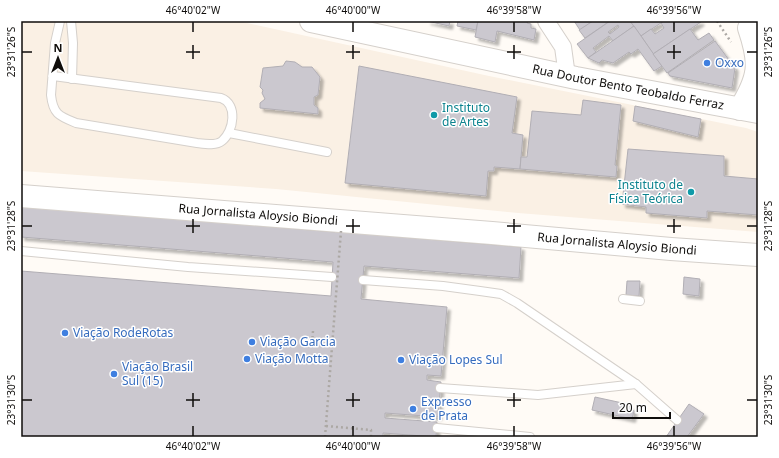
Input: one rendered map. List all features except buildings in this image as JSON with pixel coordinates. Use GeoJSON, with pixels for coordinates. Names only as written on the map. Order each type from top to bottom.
{"type":"FeatureCollection","features":[{"type":"Feature","properties":{"kind":"street","name":"Rua Doutor Bento Teobaldo Ferraz"},"geometry":{"type":"LineString","coordinates":[[311,21],[396,30],[567,76],[749,111]]}},
{"type":"Feature","properties":{"kind":"street"},"geometry":{"type":"LineString","coordinates":[[546,21],[563,47],[567,76]]}},
{"type":"Feature","properties":{"kind":"street"},"geometry":{"type":"LineString","coordinates":[[749,111],[756,75],[756,52],[750,30]]}},
{"type":"Feature","properties":{"kind":"street","name":"Rua Jornalista Aloysio Biondi"},"geometry":{"type":"LineString","coordinates":[[21,196],[492,233],[758,256]]}},
{"type":"Feature","properties":{"kind":"lane"},"geometry":{"type":"LineString","coordinates":[[53,76],[212,96],[226,100],[229,103],[232,126],[229,133],[221,142],[210,144],[76,123],[61,116],[55,111],[51,94],[55,43],[60,21]]}},
{"type":"Feature","properties":{"kind":"lane"},"geometry":{"type":"LineString","coordinates":[[71,21],[73,43],[72,79]]}},
{"type":"Feature","properties":{"kind":"lane"},"geometry":{"type":"LineString","coordinates":[[229,133],[327,152]]}},
{"type":"Feature","properties":{"kind":"lane"},"geometry":{"type":"LineString","coordinates":[[21,251],[188,267],[332,277]]}},
{"type":"Feature","properties":{"kind":"lane"},"geometry":{"type":"LineString","coordinates":[[363,280],[444,286],[501,294],[517,303],[636,384],[677,420]]}},
{"type":"Feature","properties":{"kind":"lane"},"geometry":{"type":"LineString","coordinates":[[623,299],[640,301]]}},
{"type":"Feature","properties":{"kind":"lane"},"geometry":{"type":"LineString","coordinates":[[440,388],[538,395],[636,384]]}},
{"type":"Feature","properties":{"kind":"lane"},"geometry":{"type":"LineString","coordinates":[[436,428],[530,437]]}},
{"type":"Feature","properties":{"kind":"path"},"geometry":{"type":"LineString","coordinates":[[325,437],[341,231]]}},
{"type":"Feature","properties":{"kind":"path"},"geometry":{"type":"LineString","coordinates":[[313,331],[312,344],[332,345]]}},
{"type":"Feature","properties":{"kind":"path"},"geometry":{"type":"LineString","coordinates":[[326,426],[371,430],[371,437]]}},
{"type":"Feature","properties":{"kind":"shaded area"},"geometry":{"type":"Polygon","coordinates":[[[21,21],[238,21],[489,76],[746,128],[758,132],[758,232],[518,213],[276,189],[21,171],[21,21]]]}},
{"type":"Feature","properties":{"kind":"place","name":"Oxxo"},"geometry":{"type":"Point","coordinates":[707,63]}},
{"type":"Feature","properties":{"kind":"place","name":"Instituto de Artes"},"geometry":{"type":"Point","coordinates":[434,115]}},
{"type":"Feature","properties":{"kind":"place","name":"Instituto de Física Teórica"},"geometry":{"type":"Point","coordinates":[691,192]}},
{"type":"Feature","properties":{"kind":"place","name":"Viação RodeRotas"},"geometry":{"type":"Point","coordinates":[65,333]}},
{"type":"Feature","properties":{"kind":"place","name":"Viação Garcia"},"geometry":{"type":"Point","coordinates":[252,342]}},
{"type":"Feature","properties":{"kind":"place","name":"Viação Motta"},"geometry":{"type":"Point","coordinates":[247,359]}},
{"type":"Feature","properties":{"kind":"place","name":"Viação Lopes Sul"},"geometry":{"type":"Point","coordinates":[401,360]}},
{"type":"Feature","properties":{"kind":"place","name":"Viação Brasil Sul (15)"},"geometry":{"type":"Point","coordinates":[114,374]}},
{"type":"Feature","properties":{"kind":"place","name":"Expresso de Prata"},"geometry":{"type":"Point","coordinates":[413,409]}}]}
